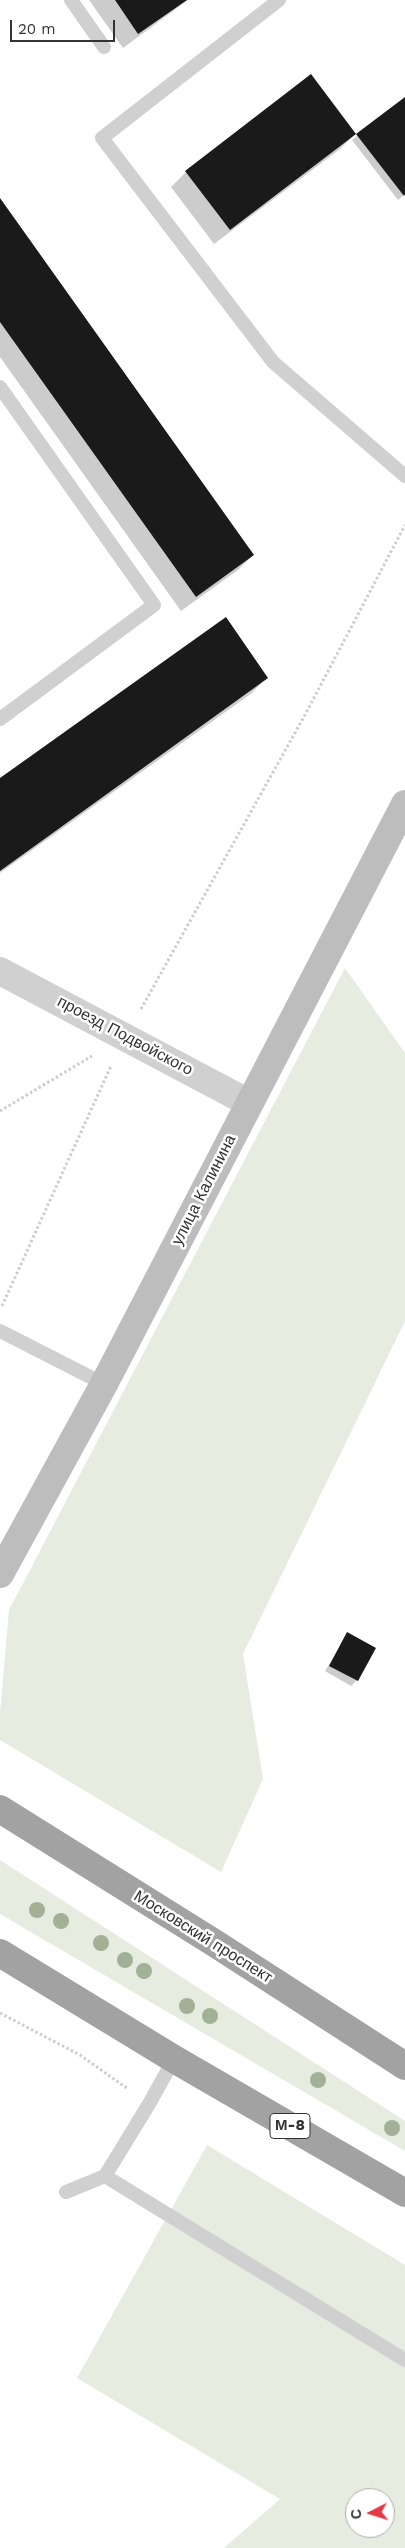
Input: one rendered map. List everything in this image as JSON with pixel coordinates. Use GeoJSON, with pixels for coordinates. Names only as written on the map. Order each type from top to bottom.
{"type":"FeatureCollection","features":[{"type":"Feature","properties":{"kind":"highway","name":"Московский проспект"},"geometry":{"type":"LineString","coordinates":[[0,1809],[208,1939],[405,2066]]}},
{"type":"Feature","properties":{"kind":"highway","name":"М-8"},"geometry":{"type":"LineString","coordinates":[[0,1952],[174,2059],[405,2193]]}},
{"type":"Feature","properties":{"kind":"main road","name":"улица Калинина"},"geometry":{"type":"LineString","coordinates":[[0,1574],[104,1384],[405,804]]}},
{"type":"Feature","properties":{"kind":"street","name":"проезд Подвойского"},"geometry":{"type":"LineString","coordinates":[[0,971],[126,1035],[249,1103]]}},
{"type":"Feature","properties":{"kind":"lane"},"geometry":{"type":"LineString","coordinates":[[71,0],[104,46]]}},
{"type":"Feature","properties":{"kind":"lane"},"geometry":{"type":"LineString","coordinates":[[279,0],[102,138],[273,362],[405,476]]}},
{"type":"Feature","properties":{"kind":"lane"},"geometry":{"type":"LineString","coordinates":[[0,387],[154,605],[0,718]]}},
{"type":"Feature","properties":{"kind":"lane"},"geometry":{"type":"LineString","coordinates":[[0,1331],[104,1384]]}},
{"type":"Feature","properties":{"kind":"lane"},"geometry":{"type":"LineString","coordinates":[[66,2192],[105,2176],[174,2059]]}},
{"type":"Feature","properties":{"kind":"lane"},"geometry":{"type":"LineString","coordinates":[[105,2176],[405,2360]]}},
{"type":"Feature","properties":{"kind":"path"},"geometry":{"type":"LineString","coordinates":[[0,1310],[126,1035],[306,713],[405,524]]}},
{"type":"Feature","properties":{"kind":"path"},"geometry":{"type":"LineString","coordinates":[[0,1111],[126,1035]]}},
{"type":"Feature","properties":{"kind":"path"},"geometry":{"type":"LineString","coordinates":[[0,2013],[80,2055],[149,2104]]}},
{"type":"Feature","properties":{"kind":"shaded area"},"geometry":{"type":"Polygon","coordinates":[[[345,968],[405,1053],[405,1321],[243,1654],[263,1779],[221,1872],[0,1740],[0,1713],[9,1610],[345,968]]]}},
{"type":"Feature","properties":{"kind":"shaded area"},"geometry":{"type":"Polygon","coordinates":[[[0,1860],[405,2121],[405,2151],[0,1914],[0,1860]]]}},
{"type":"Feature","properties":{"kind":"shaded area"},"geometry":{"type":"Polygon","coordinates":[[[207,2145],[405,2265],[405,2548],[224,2548],[280,2499],[77,2378],[207,2145]]]}},
{"type":"Feature","properties":{"kind":"building"},"geometry":{"type":"Polygon","coordinates":[[[115,0],[187,0],[138,34],[115,0]]]}},
{"type":"Feature","properties":{"kind":"building"},"geometry":{"type":"Polygon","coordinates":[[[311,74],[356,134],[230,230],[185,171],[311,74]]]}},
{"type":"Feature","properties":{"kind":"building"},"geometry":{"type":"Polygon","coordinates":[[[405,97],[405,194],[404,196],[356,134],[405,97]]]}},
{"type":"Feature","properties":{"kind":"building"},"geometry":{"type":"Polygon","coordinates":[[[0,198],[254,555],[196,597],[0,322],[0,198]]]}},
{"type":"Feature","properties":{"kind":"building"},"geometry":{"type":"Polygon","coordinates":[[[226,617],[268,678],[0,871],[0,778],[226,617]]]}},
{"type":"Feature","properties":{"kind":"building"},"geometry":{"type":"Polygon","coordinates":[[[347,1632],[376,1648],[358,1681],[329,1666],[347,1632]]]}}]}
